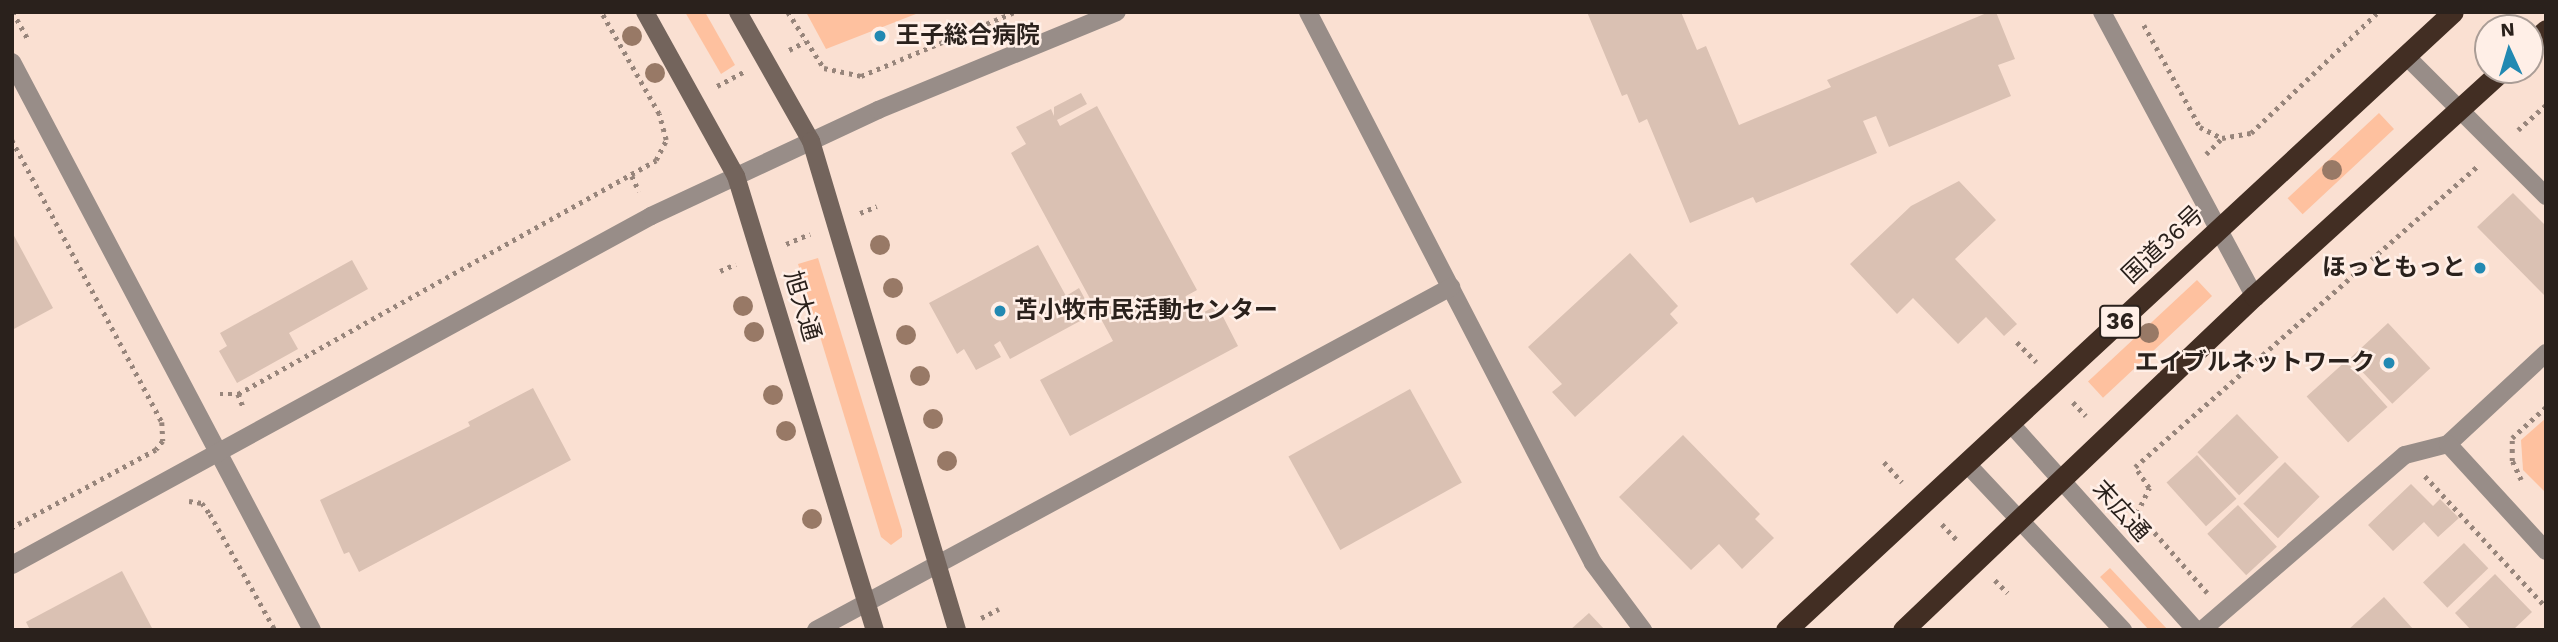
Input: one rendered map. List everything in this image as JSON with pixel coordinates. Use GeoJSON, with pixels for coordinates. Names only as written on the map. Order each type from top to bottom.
{"type":"FeatureCollection","features":[{"type":"Feature","properties":{"kind":"highway","name":"国道36号"},"geometry":{"type":"LineString","coordinates":[[1786,630],[2453,12]]}},
{"type":"Feature","properties":{"kind":"highway"},"geometry":{"type":"LineString","coordinates":[[1903,630],[1978,562],[2255,296],[2487,84]]}},
{"type":"Feature","properties":{"kind":"street","name":"旭大通"},"geometry":{"type":"LineString","coordinates":[[645,12],[736,176],[875,630]]}},
{"type":"Feature","properties":{"kind":"street"},"geometry":{"type":"LineString","coordinates":[[738,12],[811,141],[957,630]]}},
{"type":"Feature","properties":{"kind":"street"},"geometry":{"type":"LineString","coordinates":[[12,565],[651,216],[811,141],[1117,12]]}},
{"type":"Feature","properties":{"kind":"street"},"geometry":{"type":"LineString","coordinates":[[1308,12],[1593,563],[1643,630]]}},
{"type":"Feature","properties":{"kind":"street"},"geometry":{"type":"LineString","coordinates":[[2102,12],[2255,296]]}},
{"type":"Feature","properties":{"kind":"street"},"geometry":{"type":"LineString","coordinates":[[2406,56],[2546,196]]}},
{"type":"Feature","properties":{"kind":"street"},"geometry":{"type":"LineString","coordinates":[[12,62],[216,453],[312,630]]}},
{"type":"Feature","properties":{"kind":"street"},"geometry":{"type":"LineString","coordinates":[[816,630],[1451,287]]}},
{"type":"Feature","properties":{"kind":"street"},"geometry":{"type":"LineString","coordinates":[[2202,630],[2405,455],[2448,444],[2546,353]]}},
{"type":"Feature","properties":{"kind":"street","name":"末広通"},"geometry":{"type":"LineString","coordinates":[[2011,424],[2196,630]]}},
{"type":"Feature","properties":{"kind":"street"},"geometry":{"type":"LineString","coordinates":[[2448,444],[2546,551]]}},
{"type":"Feature","properties":{"kind":"street"},"geometry":{"type":"LineString","coordinates":[[1967,464],[2123,630]]}},
{"type":"Feature","properties":{"kind":"path"},"geometry":{"type":"LineString","coordinates":[[13,12],[33,49]]}},
{"type":"Feature","properties":{"kind":"path"},"geometry":{"type":"LineString","coordinates":[[215,392],[238,394],[632,176],[656,160],[666,140],[659,114],[601,12]]}},
{"type":"Feature","properties":{"kind":"path"},"geometry":{"type":"LineString","coordinates":[[788,12],[824,68],[861,76],[1015,12]]}},
{"type":"Feature","properties":{"kind":"path"},"geometry":{"type":"LineString","coordinates":[[2136,12],[2200,127],[2222,138],[2251,133],[2378,12]]}},
{"type":"Feature","properties":{"kind":"path"},"geometry":{"type":"LineString","coordinates":[[659,114],[805,42]]}},
{"type":"Feature","properties":{"kind":"path"},"geometry":{"type":"LineString","coordinates":[[2223,611],[2137,513],[2149,488],[2135,467],[2546,105]]}},
{"type":"Feature","properties":{"kind":"path"},"geometry":{"type":"LineString","coordinates":[[12,140],[162,422],[163,440],[156,450],[12,528]]}},
{"type":"Feature","properties":{"kind":"path"},"geometry":{"type":"LineString","coordinates":[[720,271],[877,206]]}},
{"type":"Feature","properties":{"kind":"path"},"geometry":{"type":"LineString","coordinates":[[2530,489],[2512,461],[2512,438],[2546,407]]}},
{"type":"Feature","properties":{"kind":"path"},"geometry":{"type":"LineString","coordinates":[[2405,455],[2546,607]]}},
{"type":"Feature","properties":{"kind":"path"},"geometry":{"type":"LineString","coordinates":[[1884,462],[2008,593]]}},
{"type":"Feature","properties":{"kind":"path"},"geometry":{"type":"LineString","coordinates":[[182,503],[193,500],[210,513],[275,630]]}},
{"type":"Feature","properties":{"kind":"shaded area"},"geometry":{"type":"Polygon","coordinates":[[[685,12],[705,12],[735,65],[721,74],[685,12]]]}},
{"type":"Feature","properties":{"kind":"shaded area"},"geometry":{"type":"Polygon","coordinates":[[[806,12],[921,12],[826,49],[806,12]]]}},
{"type":"Feature","properties":{"kind":"shaded area"},"geometry":{"type":"Polygon","coordinates":[[[2379,113],[2394,129],[2303,214],[2288,198],[2379,113]]]}},
{"type":"Feature","properties":{"kind":"shaded area"},"geometry":{"type":"Polygon","coordinates":[[[818,258],[902,530],[902,537],[891,545],[881,537],[798,264],[818,258]]]}},
{"type":"Feature","properties":{"kind":"shaded area"},"geometry":{"type":"Polygon","coordinates":[[[2197,280],[2212,296],[2103,398],[2088,382],[2197,280]]]}},
{"type":"Feature","properties":{"kind":"shaded area"},"geometry":{"type":"Polygon","coordinates":[[[2546,418],[2546,493],[2523,470],[2521,440],[2546,418]]]}},
{"type":"Feature","properties":{"kind":"shaded area"},"geometry":{"type":"Polygon","coordinates":[[[2110,568],[2168,630],[2149,630],[2100,577],[2110,568]]]}},
{"type":"Feature","properties":{"kind":"building"},"geometry":{"type":"Polygon","coordinates":[[[1587,12],[1681,12],[1697,50],[1706,46],[1739,125],[1831,87],[1827,80],[1989,12],[1996,12],[2015,59],[1998,65],[2011,96],[1889,147],[1876,116],[1863,121],[1877,153],[1756,203],[1753,197],[1690,223],[1647,119],[1639,123],[1627,94],[1622,96],[1587,12]]]}},
{"type":"Feature","properties":{"kind":"building"},"geometry":{"type":"Polygon","coordinates":[[[1081,93],[1087,104],[1057,120],[1060,126],[1097,106],[1197,290],[1186,296],[1197,316],[1217,305],[1238,346],[1070,436],[1040,380],[1113,341],[1011,153],[1026,144],[1016,127],[1051,109],[1054,116],[1054,107],[1081,93]]]}},
{"type":"Feature","properties":{"kind":"building"},"geometry":{"type":"Polygon","coordinates":[[[1959,181],[1996,220],[1955,259],[2017,324],[2004,336],[1986,317],[1958,344],[1913,298],[1897,314],[1850,264],[1911,206],[1959,181]]]}},
{"type":"Feature","properties":{"kind":"building"},"geometry":{"type":"Polygon","coordinates":[[[2513,193],[2546,226],[2546,297],[2477,227],[2513,193]]]}},
{"type":"Feature","properties":{"kind":"building"},"geometry":{"type":"Polygon","coordinates":[[[12,232],[53,308],[12,330],[12,232]]]}},
{"type":"Feature","properties":{"kind":"building"},"geometry":{"type":"Polygon","coordinates":[[[1038,245],[1066,296],[1079,288],[1093,314],[1010,359],[1000,341],[994,345],[1001,357],[976,370],[964,349],[957,354],[929,303],[1038,245]]]}},
{"type":"Feature","properties":{"kind":"building"},"geometry":{"type":"Polygon","coordinates":[[[1630,253],[1678,306],[1670,314],[1678,323],[1575,417],[1552,392],[1562,384],[1528,347],[1630,253]]]}},
{"type":"Feature","properties":{"kind":"building"},"geometry":{"type":"Polygon","coordinates":[[[352,260],[368,289],[289,333],[298,349],[237,383],[219,351],[227,346],[220,333],[352,260]]]}},
{"type":"Feature","properties":{"kind":"building","name":"エイブルネットワーク"},"geometry":{"type":"Polygon","coordinates":[[[2388,323],[2430,368],[2392,404],[2350,358],[2388,323]]]}},
{"type":"Feature","properties":{"kind":"building"},"geometry":{"type":"Polygon","coordinates":[[[2346,361],[2387,407],[2348,443],[2307,396],[2346,361]]]}},
{"type":"Feature","properties":{"kind":"building"},"geometry":{"type":"Polygon","coordinates":[[[533,388],[571,460],[359,572],[349,552],[344,554],[320,500],[470,426],[468,422],[533,388]]]}},
{"type":"Feature","properties":{"kind":"building"},"geometry":{"type":"Polygon","coordinates":[[[1410,389],[1462,483],[1340,550],[1288,456],[1410,389]]]}},
{"type":"Feature","properties":{"kind":"building"},"geometry":{"type":"Polygon","coordinates":[[[2237,414],[2279,457],[2239,495],[2197,452],[2237,414]]]}},
{"type":"Feature","properties":{"kind":"building"},"geometry":{"type":"Polygon","coordinates":[[[1683,435],[1760,514],[1755,519],[1774,538],[1742,569],[1719,544],[1691,570],[1619,497],[1683,435]]]}},
{"type":"Feature","properties":{"kind":"building"},"geometry":{"type":"Polygon","coordinates":[[[2197,455],[2236,499],[2206,526],[2167,482],[2197,455]]]}},
{"type":"Feature","properties":{"kind":"building"},"geometry":{"type":"Polygon","coordinates":[[[2285,462],[2320,497],[2278,538],[2243,504],[2285,462]]]}},
{"type":"Feature","properties":{"kind":"building"},"geometry":{"type":"Polygon","coordinates":[[[2411,484],[2433,506],[2440,499],[2459,518],[2438,537],[2424,522],[2393,551],[2368,525],[2411,484]]]}},
{"type":"Feature","properties":{"kind":"building"},"geometry":{"type":"Polygon","coordinates":[[[2238,505],[2277,547],[2246,575],[2207,534],[2238,505]]]}},
{"type":"Feature","properties":{"kind":"building"},"geometry":{"type":"Polygon","coordinates":[[[2464,543],[2488,568],[2447,608],[2423,583],[2464,543]]]}},
{"type":"Feature","properties":{"kind":"building"},"geometry":{"type":"Polygon","coordinates":[[[122,571],[153,630],[30,630],[26,622],[122,571]]]}},
{"type":"Feature","properties":{"kind":"building"},"geometry":{"type":"Polygon","coordinates":[[[2495,574],[2532,612],[2513,630],[2471,630],[2455,613],[2495,574]]]}},
{"type":"Feature","properties":{"kind":"building"},"geometry":{"type":"Polygon","coordinates":[[[2384,597],[2414,630],[2348,630],[2384,597]]]}},
{"type":"Feature","properties":{"kind":"building"},"geometry":{"type":"Polygon","coordinates":[[[1589,613],[1605,630],[1570,630],[1589,613]]]}},
{"type":"Feature","properties":{"kind":"place","name":"王子総合病院"},"geometry":{"type":"Point","coordinates":[880,36]}},
{"type":"Feature","properties":{"kind":"place","name":"ほっともっと"},"geometry":{"type":"Point","coordinates":[2480,268]}},
{"type":"Feature","properties":{"kind":"place","name":"苫小牧市民活動センター"},"geometry":{"type":"Point","coordinates":[1000,311]}},
{"type":"Feature","properties":{"kind":"place","name":"エイブルネットワーク"},"geometry":{"type":"Point","coordinates":[2389,363]}}]}
